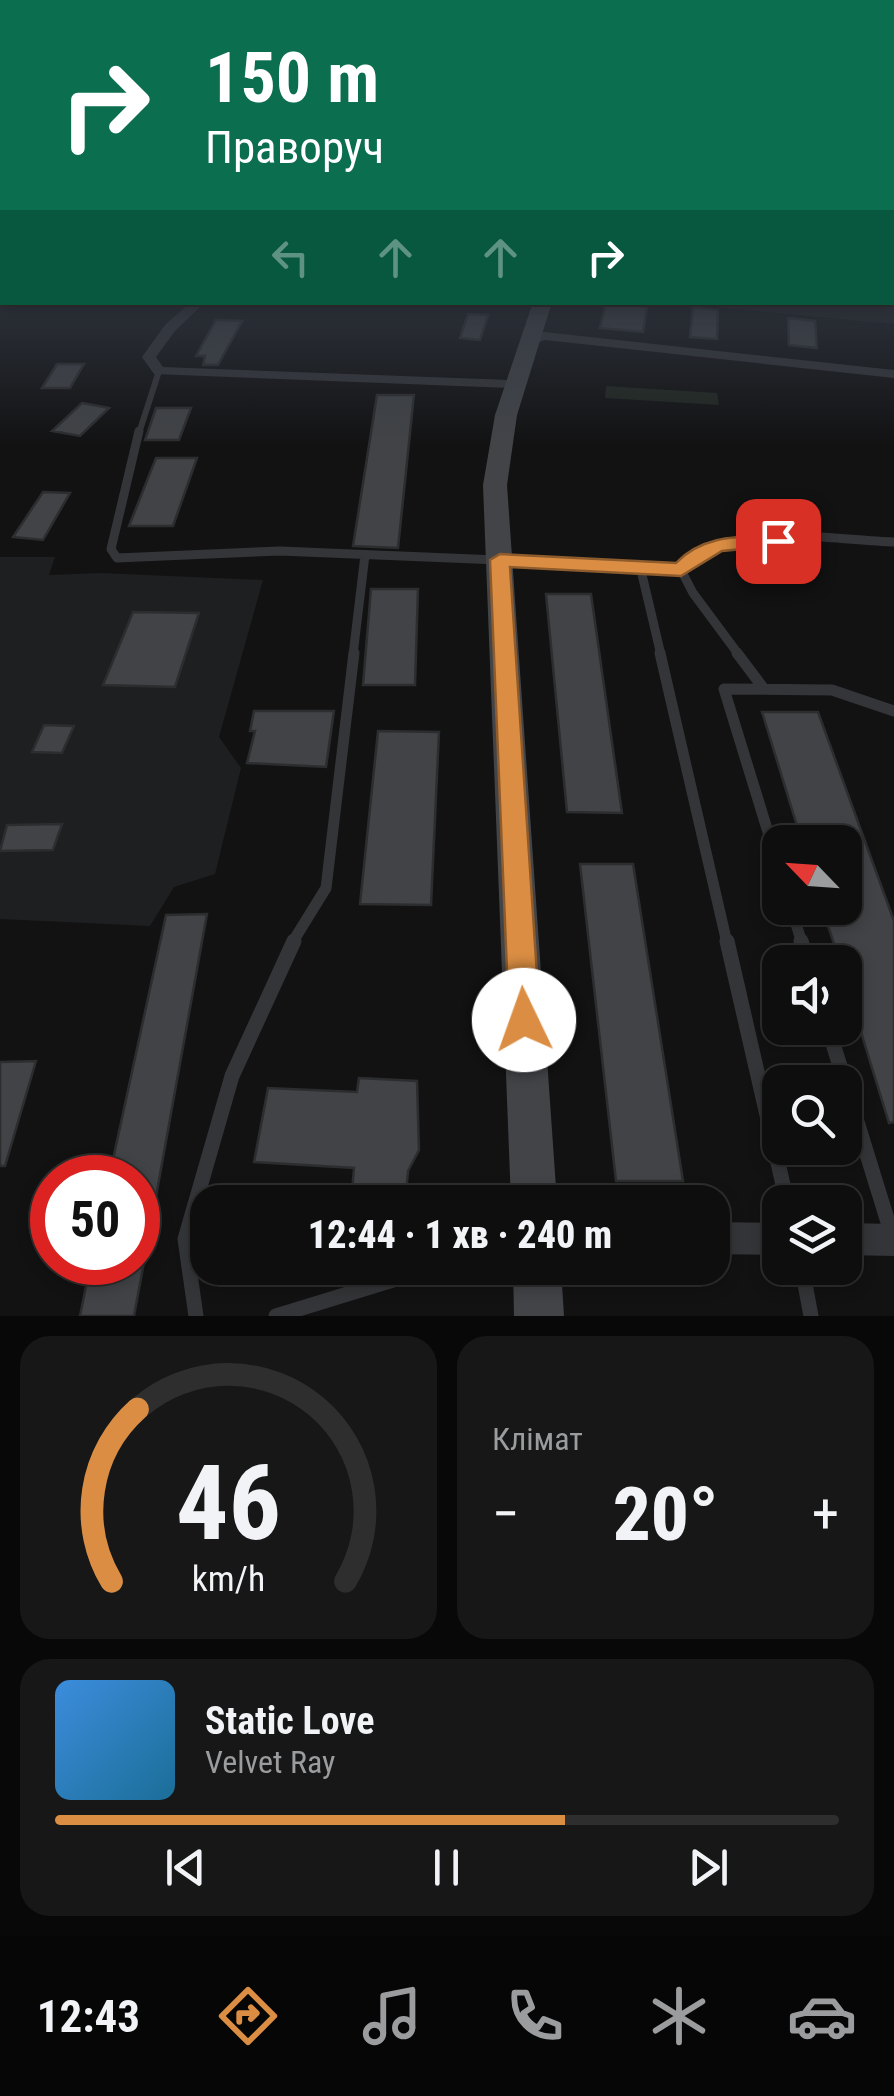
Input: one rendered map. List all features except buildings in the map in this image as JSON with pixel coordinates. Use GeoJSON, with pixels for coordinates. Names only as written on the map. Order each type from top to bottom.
{"type":"FeatureCollection","features":[{"type":"Feature","properties":{"kind":"main road"},"geometry":{"type":"LineString","coordinates":[[533,1185],[497,449],[513,384],[535,322]]}},
{"type":"Feature","properties":{"kind":"main road"},"geometry":{"type":"LineString","coordinates":[[538,1285],[540,1316]]}},
{"type":"Feature","properties":{"kind":"street"},"geometry":{"type":"LineString","coordinates":[[176,322],[148,357],[159,371],[513,384]]}},
{"type":"Feature","properties":{"kind":"street"},"geometry":{"type":"LineString","coordinates":[[528,341],[544,336],[894,374]]}},
{"type":"Feature","properties":{"kind":"street"},"geometry":{"type":"LineString","coordinates":[[730,1238],[762,1238]]}},
{"type":"Feature","properties":{"kind":"street"},"geometry":{"type":"LineString","coordinates":[[862,1239],[894,1240]]}},
{"type":"Feature","properties":{"kind":"lane"},"geometry":{"type":"LineString","coordinates":[[159,371],[134,450],[115,532],[112,549],[118,558],[280,551],[681,570]]}},
{"type":"Feature","properties":{"kind":"lane"},"geometry":{"type":"LineString","coordinates":[[681,570],[694,557],[718,545],[894,542]]}},
{"type":"Feature","properties":{"kind":"lane"},"geometry":{"type":"LineString","coordinates":[[196,1316],[185,1239],[232,1076],[290,948],[326,888],[366,555]]}},
{"type":"Feature","properties":{"kind":"lane"},"geometry":{"type":"LineString","coordinates":[[640,566],[783,1185]]}},
{"type":"Feature","properties":{"kind":"lane"},"geometry":{"type":"LineString","coordinates":[[681,570],[693,593],[764,690]]}},
{"type":"Feature","properties":{"kind":"lane"},"geometry":{"type":"LineString","coordinates":[[766,825],[724,689],[832,690],[894,712]]}},
{"type":"Feature","properties":{"kind":"lane"},"geometry":{"type":"LineString","coordinates":[[862,1137],[894,1240]]}},
{"type":"Feature","properties":{"kind":"lane"},"geometry":{"type":"LineString","coordinates":[[276,1316],[377,1285]]}},
{"type":"Feature","properties":{"kind":"lane"},"geometry":{"type":"LineString","coordinates":[[806,1285],[812,1316]]}},
{"type":"Feature","properties":{"kind":"shaded area"},"geometry":{"type":"Polygon","coordinates":[[[606,386],[717,393],[719,405],[605,398],[606,386]]]}},
{"type":"Feature","properties":{"kind":"shaded area"},"geometry":{"type":"Polygon","coordinates":[[[0,557],[55,557],[49,575],[100,573],[263,580],[219,737],[241,768],[215,874],[174,887],[150,926],[0,919],[0,557]]]}},
{"type":"Feature","properties":{"kind":"route"},"geometry":{"type":"LineString","coordinates":[[524,1020],[500,560],[681,570],[694,557],[718,545],[778,541]]}}]}
